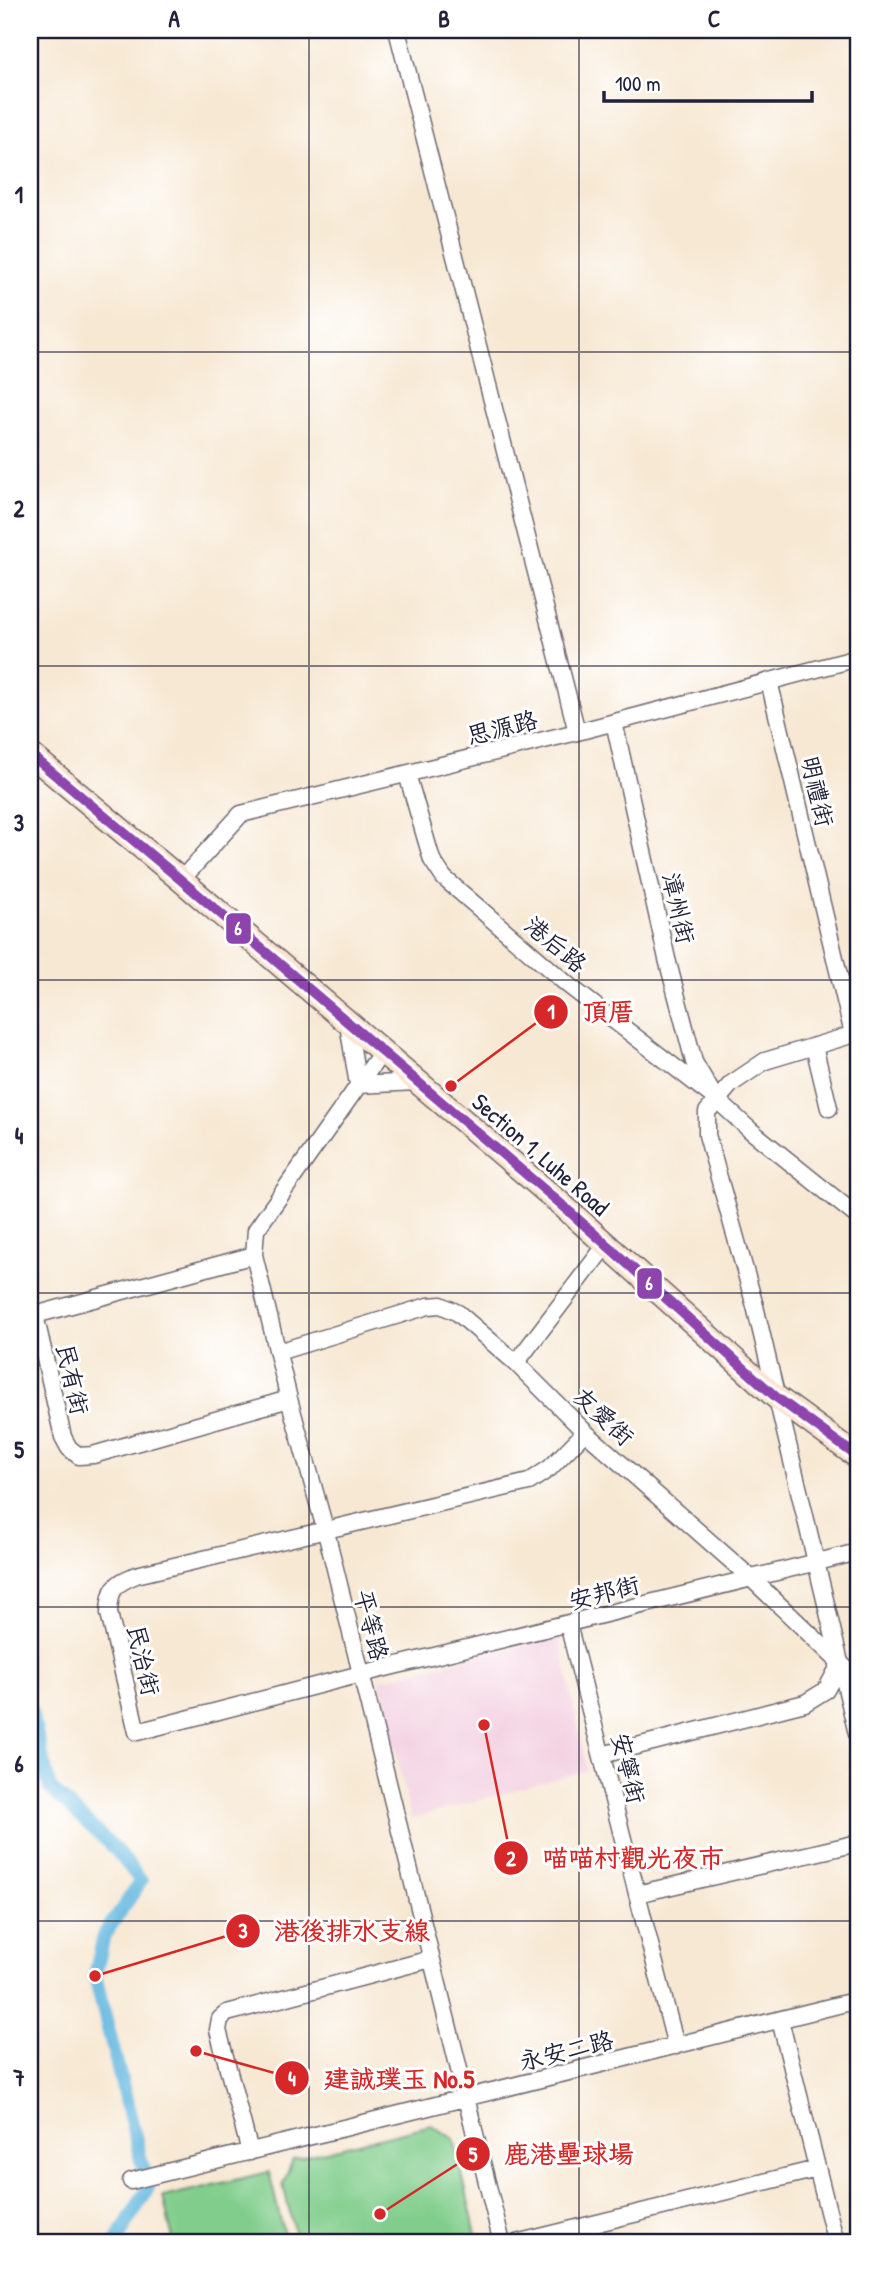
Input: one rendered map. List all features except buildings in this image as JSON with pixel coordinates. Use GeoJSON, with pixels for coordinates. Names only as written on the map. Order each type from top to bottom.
{"type":"FeatureCollection","features":[{"type":"Feature","properties":{"kind":"main road","name":"Section 1, Luhe Road"},"geometry":{"type":"LineString","coordinates":[[30,754],[561,1204],[776,1397],[855,1447]]}},
{"type":"Feature","properties":{"kind":"street"},"geometry":{"type":"LineString","coordinates":[[397,30],[577,732]]}},
{"type":"Feature","properties":{"kind":"street","name":"思源路"},"geometry":{"type":"LineString","coordinates":[[181,880],[241,814],[577,732],[858,659]]}},
{"type":"Feature","properties":{"kind":"street","name":"明禮街"},"geometry":{"type":"LineString","coordinates":[[769,681],[856,1033]]}},
{"type":"Feature","properties":{"kind":"street","name":"漳州街"},"geometry":{"type":"LineString","coordinates":[[614,722],[661,933],[694,1062],[716,1099]]}},
{"type":"Feature","properties":{"kind":"street","name":"港后路"},"geometry":{"type":"LineString","coordinates":[[407,774],[432,860],[444,878],[568,985],[716,1099],[750,1130],[856,1210]]}},
{"type":"Feature","properties":{"kind":"street"},"geometry":{"type":"LineString","coordinates":[[348,1024],[358,1085],[416,1082]]}},
{"type":"Feature","properties":{"kind":"street"},"geometry":{"type":"LineString","coordinates":[[856,1033],[765,1062],[731,1084],[707,1112],[707,1135],[755,1306],[858,1738]]}},
{"type":"Feature","properties":{"kind":"street"},"geometry":{"type":"LineString","coordinates":[[814,1046],[829,1108]]}},
{"type":"Feature","properties":{"kind":"street","name":"平等路"},"geometry":{"type":"LineString","coordinates":[[382,1052],[256,1230],[254,1255],[289,1399],[326,1532],[502,2243]]}},
{"type":"Feature","properties":{"kind":"street"},"geometry":{"type":"LineString","coordinates":[[516,1363],[606,1245]]}},
{"type":"Feature","properties":{"kind":"street","name":"民有街"},"geometry":{"type":"LineString","coordinates":[[254,1255],[35,1315],[63,1437],[69,1448],[79,1456],[93,1455],[289,1399]]}},
{"type":"Feature","properties":{"kind":"street","name":"友愛街"},"geometry":{"type":"LineString","coordinates":[[278,1352],[428,1306],[442,1305],[458,1313],[516,1363],[585,1432],[752,1579],[858,1680]]}},
{"type":"Feature","properties":{"kind":"street"},"geometry":{"type":"LineString","coordinates":[[326,1532],[529,1482],[550,1468],[585,1432]]}},
{"type":"Feature","properties":{"kind":"street","name":"民治街"},"geometry":{"type":"LineString","coordinates":[[326,1532],[136,1575],[120,1581],[114,1587],[110,1596],[110,1612],[137,1732],[361,1674]]}},
{"type":"Feature","properties":{"kind":"street","name":"安邦街"},"geometry":{"type":"LineString","coordinates":[[361,1674],[858,1552]]}},
{"type":"Feature","properties":{"kind":"street","name":"安寧街"},"geometry":{"type":"LineString","coordinates":[[568,1624],[676,2046]]}},
{"type":"Feature","properties":{"kind":"street"},"geometry":{"type":"LineString","coordinates":[[602,1755],[805,1703],[826,1689],[840,1664]]}},
{"type":"Feature","properties":{"kind":"street"},"geometry":{"type":"LineString","coordinates":[[637,1894],[858,1843]]}},
{"type":"Feature","properties":{"kind":"street"},"geometry":{"type":"LineString","coordinates":[[250,2152],[218,2030],[220,2019],[227,2013],[432,1959]]}},
{"type":"Feature","properties":{"kind":"street","name":"永安二路"},"geometry":{"type":"LineString","coordinates":[[131,2181],[858,2000]]}},
{"type":"Feature","properties":{"kind":"street"},"geometry":{"type":"LineString","coordinates":[[780,2020],[836,2243]]}},
{"type":"Feature","properties":{"kind":"street"},"geometry":{"type":"LineString","coordinates":[[516,2243],[817,2169]]}},
{"type":"Feature","properties":{"kind":"shaded area"},"geometry":{"type":"Polygon","coordinates":[[[559,1636],[587,1770],[411,1819],[380,1680],[559,1636]]]}},
{"type":"Feature","properties":{"kind":"green space"},"geometry":{"type":"Polygon","coordinates":[[[431,2125],[454,2139],[478,2243],[297,2243],[283,2184],[293,2159],[431,2125]]]}},
{"type":"Feature","properties":{"kind":"green space"},"geometry":{"type":"Polygon","coordinates":[[[269,2172],[286,2243],[174,2243],[163,2197],[269,2172]]]}},
{"type":"Feature","properties":{"kind":"waterway"},"geometry":{"type":"LineString","coordinates":[[30,1708],[50,1788],[117,1851],[141,1881],[104,1935],[95,1976],[148,2188],[115,2243]]}},
{"type":"Feature","properties":{"kind":"transit line","name":"6"},"geometry":{"type":"LineString","coordinates":[[30,754],[561,1204],[776,1397],[858,1457]]}},
{"type":"Feature","properties":{"kind":"place","name":"頂厝"},"geometry":{"type":"Point","coordinates":[451,1086]}},
{"type":"Feature","properties":{"kind":"place","name":"喵喵村觀光夜市"},"geometry":{"type":"Point","coordinates":[484,1725]}},
{"type":"Feature","properties":{"kind":"place","name":"港後排水支線"},"geometry":{"type":"Point","coordinates":[95,1976]}},
{"type":"Feature","properties":{"kind":"place","name":"建誠璞玉 No.5"},"geometry":{"type":"Point","coordinates":[196,2051]}},
{"type":"Feature","properties":{"kind":"place","name":"鹿港壘球場"},"geometry":{"type":"Point","coordinates":[380,2214]}}]}
